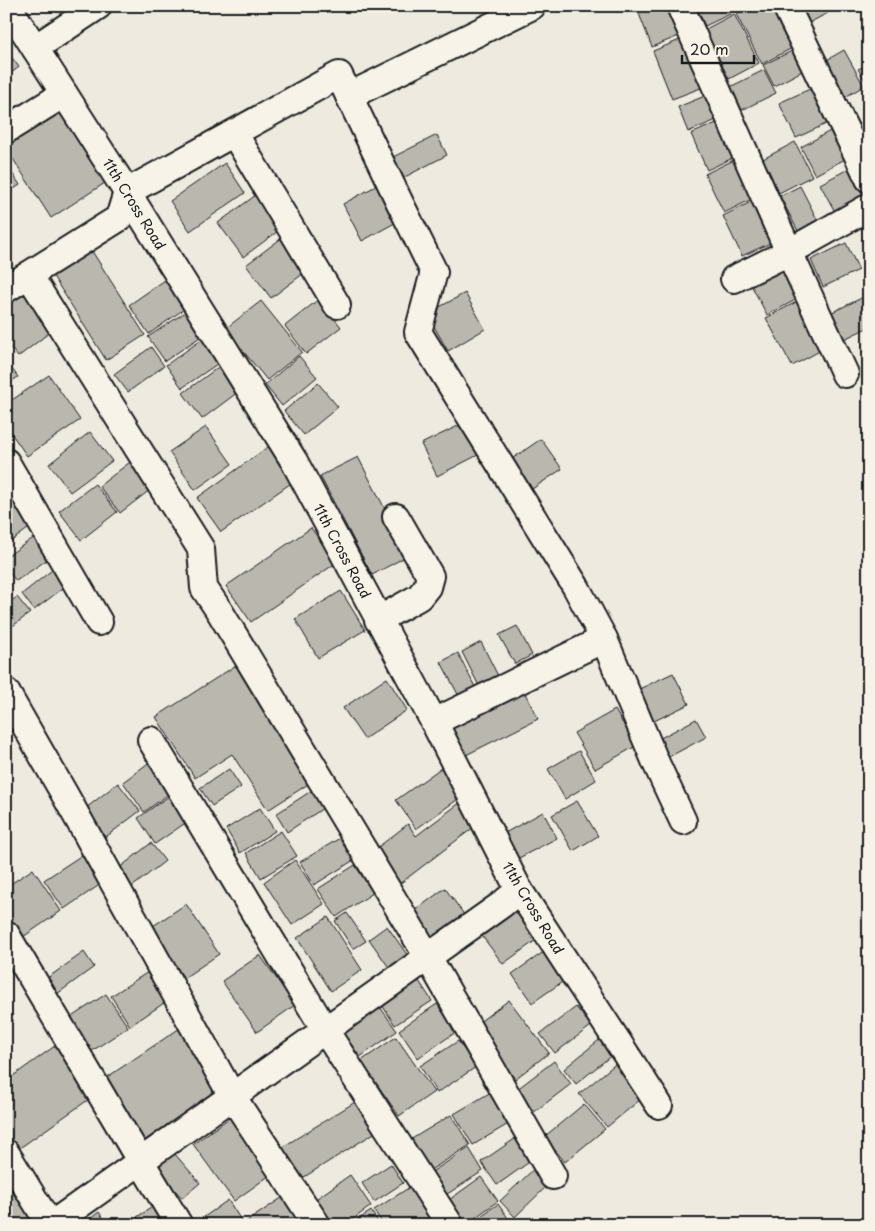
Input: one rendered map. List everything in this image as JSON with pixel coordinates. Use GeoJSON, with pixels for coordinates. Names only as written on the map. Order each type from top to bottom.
{"type":"FeatureCollection","features":[{"type":"Feature","properties":{"kind":"street","name":"11th Cross Road"},"geometry":{"type":"LineString","coordinates":[[8,6],[127,192],[294,461],[434,722],[519,890],[659,1105]]}},
{"type":"Feature","properties":{"kind":"street"},"geometry":{"type":"LineString","coordinates":[[35,48],[98,6]]}},
{"type":"Feature","properties":{"kind":"street"},"geometry":{"type":"LineString","coordinates":[[349,96],[532,6]]}},
{"type":"Feature","properties":{"kind":"street"},"geometry":{"type":"LineString","coordinates":[[680,6],[845,374]]}},
{"type":"Feature","properties":{"kind":"street"},"geometry":{"type":"LineString","coordinates":[[786,6],[869,178]]}},
{"type":"Feature","properties":{"kind":"street"},"geometry":{"type":"LineString","coordinates":[[6,289],[119,218],[127,192],[339,75],[434,272],[418,332],[576,587],[604,639],[682,821]]}},
{"type":"Feature","properties":{"kind":"street"},"geometry":{"type":"LineString","coordinates":[[6,130],[64,94]]}},
{"type":"Feature","properties":{"kind":"street"},"geometry":{"type":"LineString","coordinates":[[234,133],[337,305]]}},
{"type":"Feature","properties":{"kind":"street"},"geometry":{"type":"LineString","coordinates":[[734,279],[789,252],[869,208]]}},
{"type":"Feature","properties":{"kind":"street"},"geometry":{"type":"LineString","coordinates":[[29,275],[201,550],[204,588],[428,957],[554,1176]]}},
{"type":"Feature","properties":{"kind":"street"},"geometry":{"type":"LineString","coordinates":[[6,462],[99,622]]}},
{"type":"Feature","properties":{"kind":"street"},"geometry":{"type":"LineString","coordinates":[[378,620],[419,597],[427,587],[430,576],[396,517]]}},
{"type":"Feature","properties":{"kind":"street"},"geometry":{"type":"LineString","coordinates":[[434,722],[604,639]]}},
{"type":"Feature","properties":{"kind":"street"},"geometry":{"type":"LineString","coordinates":[[6,692],[232,1096],[317,1225]]}},
{"type":"Feature","properties":{"kind":"street"},"geometry":{"type":"LineString","coordinates":[[151,740],[325,1030],[450,1225]]}},
{"type":"Feature","properties":{"kind":"street"},"geometry":{"type":"LineString","coordinates":[[6,1153],[51,1225],[501,905],[519,890]]}},
{"type":"Feature","properties":{"kind":"street"},"geometry":{"type":"LineString","coordinates":[[6,934],[179,1225]]}},
{"type":"Feature","properties":{"kind":"building"},"geometry":{"type":"Polygon","coordinates":[[[636,6],[675,6],[686,33],[652,47],[636,6]]]}},
{"type":"Feature","properties":{"kind":"building"},"geometry":{"type":"Polygon","coordinates":[[[696,6],[726,6],[730,14],[705,26],[696,6]]]}},
{"type":"Feature","properties":{"kind":"building"},"geometry":{"type":"Polygon","coordinates":[[[752,6],[772,6],[794,47],[762,64],[736,14],[752,6]]]}},
{"type":"Feature","properties":{"kind":"building"},"geometry":{"type":"Polygon","coordinates":[[[792,6],[825,6],[828,13],[803,26],[792,6]]]}},
{"type":"Feature","properties":{"kind":"building"},"geometry":{"type":"Polygon","coordinates":[[[734,14],[759,63],[729,79],[704,30],[734,14]]]}},
{"type":"Feature","properties":{"kind":"building"},"geometry":{"type":"Polygon","coordinates":[[[687,37],[706,86],[672,99],[653,51],[687,37]]]}},
{"type":"Feature","properties":{"kind":"building"},"geometry":{"type":"Polygon","coordinates":[[[796,49],[806,69],[774,86],[763,65],[796,49]]]}},
{"type":"Feature","properties":{"kind":"building"},"geometry":{"type":"Polygon","coordinates":[[[6,50],[19,67],[6,77],[6,50]]]}},
{"type":"Feature","properties":{"kind":"building"},"geometry":{"type":"Polygon","coordinates":[[[844,50],[864,86],[840,100],[820,64],[844,50]]]}},
{"type":"Feature","properties":{"kind":"building"},"geometry":{"type":"Polygon","coordinates":[[[869,64],[869,87],[858,69],[869,64]]]}},
{"type":"Feature","properties":{"kind":"building"},"geometry":{"type":"Polygon","coordinates":[[[764,70],[776,93],[742,110],[730,87],[764,70]]]}},
{"type":"Feature","properties":{"kind":"building"},"geometry":{"type":"Polygon","coordinates":[[[812,88],[828,123],[796,138],[779,103],[812,88]]]}},
{"type":"Feature","properties":{"kind":"building"},"geometry":{"type":"Polygon","coordinates":[[[712,93],[721,118],[688,132],[678,107],[712,93]]]}},
{"type":"Feature","properties":{"kind":"building"},"geometry":{"type":"Polygon","coordinates":[[[58,104],[108,181],[51,218],[6,148],[6,138],[58,104]]]}},
{"type":"Feature","properties":{"kind":"building"},"geometry":{"type":"Polygon","coordinates":[[[869,120],[869,150],[856,126],[869,120]]]}},
{"type":"Feature","properties":{"kind":"building"},"geometry":{"type":"Polygon","coordinates":[[[721,121],[737,156],[707,170],[691,134],[721,121]]]}},
{"type":"Feature","properties":{"kind":"building"},"geometry":{"type":"Polygon","coordinates":[[[832,130],[847,158],[815,175],[801,147],[832,130]]]}},
{"type":"Feature","properties":{"kind":"building"},"geometry":{"type":"Polygon","coordinates":[[[437,135],[447,155],[401,179],[391,158],[437,135]]]}},
{"type":"Feature","properties":{"kind":"building"},"geometry":{"type":"Polygon","coordinates":[[[795,142],[812,176],[779,193],[763,159],[795,142]]]}},
{"type":"Feature","properties":{"kind":"building"},"geometry":{"type":"Polygon","coordinates":[[[738,158],[756,197],[724,213],[705,174],[738,158]]]}},
{"type":"Feature","properties":{"kind":"building"},"geometry":{"type":"Polygon","coordinates":[[[225,163],[245,193],[190,231],[170,201],[225,163]]]}},
{"type":"Feature","properties":{"kind":"building"},"geometry":{"type":"Polygon","coordinates":[[[6,164],[20,185],[6,194],[6,164]]]}},
{"type":"Feature","properties":{"kind":"building"},"geometry":{"type":"Polygon","coordinates":[[[852,167],[869,198],[840,221],[820,184],[852,167]]]}},
{"type":"Feature","properties":{"kind":"building"},"geometry":{"type":"Polygon","coordinates":[[[383,182],[402,219],[362,241],[343,204],[383,182]]]}},
{"type":"Feature","properties":{"kind":"building"},"geometry":{"type":"Polygon","coordinates":[[[800,186],[819,223],[799,233],[780,196],[800,186]]]}},
{"type":"Feature","properties":{"kind":"building"},"geometry":{"type":"Polygon","coordinates":[[[260,192],[285,226],[243,257],[218,223],[260,192]]]}},
{"type":"Feature","properties":{"kind":"building"},"geometry":{"type":"Polygon","coordinates":[[[759,198],[779,239],[742,256],[723,216],[759,198]]]}},
{"type":"Feature","properties":{"kind":"building"},"geometry":{"type":"Polygon","coordinates":[[[287,234],[312,267],[271,298],[246,265],[287,234]]]}},
{"type":"Feature","properties":{"kind":"building"},"geometry":{"type":"Polygon","coordinates":[[[846,243],[859,270],[823,287],[811,260],[846,243]]]}},
{"type":"Feature","properties":{"kind":"building"},"geometry":{"type":"Polygon","coordinates":[[[90,248],[145,335],[106,360],[51,273],[90,248]]]}},
{"type":"Feature","properties":{"kind":"building"},"geometry":{"type":"Polygon","coordinates":[[[782,259],[801,297],[767,315],[747,277],[782,259]]]}},
{"type":"Feature","properties":{"kind":"building"},"geometry":{"type":"Polygon","coordinates":[[[165,280],[184,309],[149,334],[129,305],[165,280]]]}},
{"type":"Feature","properties":{"kind":"building"},"geometry":{"type":"Polygon","coordinates":[[[23,289],[54,329],[18,357],[6,342],[6,303],[23,289]]]}},
{"type":"Feature","properties":{"kind":"building"},"geometry":{"type":"Polygon","coordinates":[[[465,293],[485,329],[448,351],[427,314],[465,293]]]}},
{"type":"Feature","properties":{"kind":"building"},"geometry":{"type":"Polygon","coordinates":[[[868,295],[869,327],[836,343],[824,316],[868,295]]]}},
{"type":"Feature","properties":{"kind":"building"},"geometry":{"type":"Polygon","coordinates":[[[319,299],[341,327],[306,354],[285,326],[319,299]]]}},
{"type":"Feature","properties":{"kind":"building"},"geometry":{"type":"Polygon","coordinates":[[[802,299],[827,347],[792,366],[766,318],[802,299]]]}},
{"type":"Feature","properties":{"kind":"building"},"geometry":{"type":"Polygon","coordinates":[[[261,301],[302,352],[267,380],[225,329],[261,301]]]}},
{"type":"Feature","properties":{"kind":"building"},"geometry":{"type":"Polygon","coordinates":[[[187,311],[203,335],[165,361],[148,337],[187,311]]]}},
{"type":"Feature","properties":{"kind":"building"},"geometry":{"type":"Polygon","coordinates":[[[204,338],[220,362],[182,388],[166,365],[204,338]]]}},
{"type":"Feature","properties":{"kind":"building"},"geometry":{"type":"Polygon","coordinates":[[[151,347],[164,366],[128,392],[114,374],[151,347]]]}},
{"type":"Feature","properties":{"kind":"building"},"geometry":{"type":"Polygon","coordinates":[[[299,356],[317,377],[282,406],[265,385],[299,356]]]}},
{"type":"Feature","properties":{"kind":"building"},"geometry":{"type":"Polygon","coordinates":[[[6,361],[18,377],[6,385],[6,361]]]}},
{"type":"Feature","properties":{"kind":"building"},"geometry":{"type":"Polygon","coordinates":[[[224,363],[242,389],[202,419],[183,393],[224,363]]]}},
{"type":"Feature","properties":{"kind":"building"},"geometry":{"type":"Polygon","coordinates":[[[49,375],[80,420],[27,456],[6,426],[6,404],[49,375]]]}},
{"type":"Feature","properties":{"kind":"building"},"geometry":{"type":"Polygon","coordinates":[[[318,383],[338,407],[304,435],[284,411],[318,383]]]}},
{"type":"Feature","properties":{"kind":"building"},"geometry":{"type":"Polygon","coordinates":[[[462,424],[478,455],[437,476],[421,444],[462,424]]]}},
{"type":"Feature","properties":{"kind":"building"},"geometry":{"type":"Polygon","coordinates":[[[206,427],[232,464],[195,490],[169,452],[206,427]]]}},
{"type":"Feature","properties":{"kind":"building"},"geometry":{"type":"Polygon","coordinates":[[[90,432],[112,461],[70,492],[49,464],[90,432]]]}},
{"type":"Feature","properties":{"kind":"building"},"geometry":{"type":"Polygon","coordinates":[[[541,439],[562,469],[526,493],[506,463],[541,439]]]}},
{"type":"Feature","properties":{"kind":"building"},"geometry":{"type":"Polygon","coordinates":[[[272,444],[297,479],[221,532],[197,498],[272,444]]]}},
{"type":"Feature","properties":{"kind":"building"},"geometry":{"type":"Polygon","coordinates":[[[358,457],[409,555],[372,575],[320,476],[358,457]]]}},
{"type":"Feature","properties":{"kind":"building"},"geometry":{"type":"Polygon","coordinates":[[[134,459],[155,486],[120,513],[99,486],[134,459]]]}},
{"type":"Feature","properties":{"kind":"building"},"geometry":{"type":"Polygon","coordinates":[[[95,484],[117,512],[81,540],[59,511],[95,484]]]}},
{"type":"Feature","properties":{"kind":"building"},"geometry":{"type":"Polygon","coordinates":[[[16,495],[36,523],[6,545],[6,502],[16,495]]]}},
{"type":"Feature","properties":{"kind":"building"},"geometry":{"type":"Polygon","coordinates":[[[311,528],[336,563],[251,622],[226,586],[311,528]]]}},
{"type":"Feature","properties":{"kind":"building"},"geometry":{"type":"Polygon","coordinates":[[[39,534],[54,555],[16,581],[6,568],[6,557],[39,534]]]}},
{"type":"Feature","properties":{"kind":"building"},"geometry":{"type":"Polygon","coordinates":[[[57,566],[70,583],[34,610],[22,594],[57,566]]]}},
{"type":"Feature","properties":{"kind":"building"},"geometry":{"type":"Polygon","coordinates":[[[341,591],[365,630],[318,658],[295,619],[341,591]]]}},
{"type":"Feature","properties":{"kind":"building"},"geometry":{"type":"Polygon","coordinates":[[[17,597],[30,613],[6,631],[6,605],[17,597]]]}},
{"type":"Feature","properties":{"kind":"building"},"geometry":{"type":"Polygon","coordinates":[[[517,626],[532,655],[515,664],[499,635],[517,626]]]}},
{"type":"Feature","properties":{"kind":"building"},"geometry":{"type":"Polygon","coordinates":[[[481,642],[502,684],[483,694],[462,652],[481,642]]]}},
{"type":"Feature","properties":{"kind":"building"},"geometry":{"type":"Polygon","coordinates":[[[458,653],[478,693],[462,702],[441,662],[458,653]]]}},
{"type":"Feature","properties":{"kind":"building"},"geometry":{"type":"Polygon","coordinates":[[[238,664],[313,781],[268,810],[232,754],[195,778],[156,717],[238,664]]]}},
{"type":"Feature","properties":{"kind":"building"},"geometry":{"type":"Polygon","coordinates":[[[673,673],[689,704],[648,724],[633,692],[673,673]]]}},
{"type":"Feature","properties":{"kind":"building"},"geometry":{"type":"Polygon","coordinates":[[[387,678],[407,710],[364,739],[343,708],[387,678]]]}},
{"type":"Feature","properties":{"kind":"building"},"geometry":{"type":"Polygon","coordinates":[[[522,687],[538,719],[464,756],[448,723],[522,687]]]}},
{"type":"Feature","properties":{"kind":"building"},"geometry":{"type":"Polygon","coordinates":[[[6,709],[20,729],[6,738],[6,709]]]}},
{"type":"Feature","properties":{"kind":"building"},"geometry":{"type":"Polygon","coordinates":[[[615,710],[636,746],[595,769],[574,733],[615,710]]]}},
{"type":"Feature","properties":{"kind":"building"},"geometry":{"type":"Polygon","coordinates":[[[696,719],[706,737],[665,759],[655,741],[696,719]]]}},
{"type":"Feature","properties":{"kind":"building"},"geometry":{"type":"Polygon","coordinates":[[[579,751],[596,780],[565,799],[548,769],[579,751]]]}},
{"type":"Feature","properties":{"kind":"building"},"geometry":{"type":"Polygon","coordinates":[[[155,758],[177,788],[144,812],[123,782],[155,758]]]}},
{"type":"Feature","properties":{"kind":"building"},"geometry":{"type":"Polygon","coordinates":[[[441,768],[461,797],[416,829],[396,800],[441,768]]]}},
{"type":"Feature","properties":{"kind":"building"},"geometry":{"type":"Polygon","coordinates":[[[229,769],[241,787],[212,806],[200,788],[229,769]]]}},
{"type":"Feature","properties":{"kind":"building"},"geometry":{"type":"Polygon","coordinates":[[[118,783],[140,811],[103,839],[81,812],[118,783]]]}},
{"type":"Feature","properties":{"kind":"building"},"geometry":{"type":"Polygon","coordinates":[[[314,789],[325,807],[287,832],[276,814],[314,789]]]}},
{"type":"Feature","properties":{"kind":"building"},"geometry":{"type":"Polygon","coordinates":[[[176,791],[194,817],[155,844],[138,818],[176,791]]]}},
{"type":"Feature","properties":{"kind":"building"},"geometry":{"type":"Polygon","coordinates":[[[577,801],[598,836],[573,851],[552,815],[577,801]]]}},
{"type":"Feature","properties":{"kind":"building"},"geometry":{"type":"Polygon","coordinates":[[[461,802],[478,824],[398,885],[373,851],[408,824],[416,836],[461,802]]]}},
{"type":"Feature","properties":{"kind":"building"},"geometry":{"type":"Polygon","coordinates":[[[260,808],[275,831],[240,853],[226,829],[260,808]]]}},
{"type":"Feature","properties":{"kind":"building"},"geometry":{"type":"Polygon","coordinates":[[[543,812],[557,838],[517,859],[503,834],[543,812]]]}},
{"type":"Feature","properties":{"kind":"building"},"geometry":{"type":"Polygon","coordinates":[[[281,831],[297,856],[261,878],[246,853],[281,831]]]}},
{"type":"Feature","properties":{"kind":"building"},"geometry":{"type":"Polygon","coordinates":[[[340,838],[354,860],[314,885],[300,862],[340,838]]]}},
{"type":"Feature","properties":{"kind":"building"},"geometry":{"type":"Polygon","coordinates":[[[151,843],[165,861],[132,887],[118,869],[151,843]]]}},
{"type":"Feature","properties":{"kind":"building"},"geometry":{"type":"Polygon","coordinates":[[[82,855],[101,884],[64,909],[44,880],[82,855]]]}},
{"type":"Feature","properties":{"kind":"building"},"geometry":{"type":"Polygon","coordinates":[[[295,860],[324,904],[292,925],[264,882],[295,860]]]}},
{"type":"Feature","properties":{"kind":"building"},"geometry":{"type":"Polygon","coordinates":[[[355,865],[373,893],[336,917],[318,889],[355,865]]]}},
{"type":"Feature","properties":{"kind":"building"},"geometry":{"type":"Polygon","coordinates":[[[33,869],[61,911],[20,939],[6,918],[6,887],[33,869]]]}},
{"type":"Feature","properties":{"kind":"building"},"geometry":{"type":"Polygon","coordinates":[[[445,888],[465,916],[433,939],[413,912],[445,888]]]}},
{"type":"Feature","properties":{"kind":"building"},"geometry":{"type":"Polygon","coordinates":[[[186,904],[219,954],[184,978],[150,928],[186,904]]]}},
{"type":"Feature","properties":{"kind":"building"},"geometry":{"type":"Polygon","coordinates":[[[518,910],[539,938],[503,964],[482,936],[518,910]]]}},
{"type":"Feature","properties":{"kind":"building"},"geometry":{"type":"Polygon","coordinates":[[[347,913],[366,941],[353,949],[335,921],[347,913]]]}},
{"type":"Feature","properties":{"kind":"building"},"geometry":{"type":"Polygon","coordinates":[[[328,917],[362,970],[331,991],[297,938],[328,917]]]}},
{"type":"Feature","properties":{"kind":"building"},"geometry":{"type":"Polygon","coordinates":[[[387,926],[408,956],[390,969],[369,939],[387,926]]]}},
{"type":"Feature","properties":{"kind":"building"},"geometry":{"type":"Polygon","coordinates":[[[545,951],[565,980],[532,1003],[512,974],[545,951]]]}},
{"type":"Feature","properties":{"kind":"building"},"geometry":{"type":"Polygon","coordinates":[[[84,952],[94,967],[57,994],[46,979],[84,952]]]}},
{"type":"Feature","properties":{"kind":"building"},"geometry":{"type":"Polygon","coordinates":[[[260,955],[295,1005],[257,1032],[222,981],[260,955]]]}},
{"type":"Feature","properties":{"kind":"building"},"geometry":{"type":"Polygon","coordinates":[[[148,972],[167,1001],[130,1026],[111,996],[148,972]]]}},
{"type":"Feature","properties":{"kind":"building"},"geometry":{"type":"Polygon","coordinates":[[[417,978],[432,1001],[395,1025],[380,1002],[417,978]]]}},
{"type":"Feature","properties":{"kind":"building"},"geometry":{"type":"Polygon","coordinates":[[[106,994],[128,1027],[92,1051],[70,1018],[106,994]]]}},
{"type":"Feature","properties":{"kind":"building"},"geometry":{"type":"Polygon","coordinates":[[[375,1000],[397,1031],[360,1057],[339,1027],[375,1000]]]}},
{"type":"Feature","properties":{"kind":"building"},"geometry":{"type":"Polygon","coordinates":[[[509,1000],[549,1053],[515,1079],[474,1026],[509,1000]]]}},
{"type":"Feature","properties":{"kind":"building"},"geometry":{"type":"Polygon","coordinates":[[[437,1004],[456,1032],[418,1058],[399,1030],[437,1004]]]}},
{"type":"Feature","properties":{"kind":"building"},"geometry":{"type":"Polygon","coordinates":[[[576,1007],[591,1026],[555,1053],[540,1034],[576,1007]]]}},
{"type":"Feature","properties":{"kind":"building"},"geometry":{"type":"Polygon","coordinates":[[[183,1026],[224,1086],[144,1141],[103,1080],[183,1026]]]}},
{"type":"Feature","properties":{"kind":"building"},"geometry":{"type":"Polygon","coordinates":[[[396,1037],[434,1092],[399,1116],[361,1061],[396,1037]]]}},
{"type":"Feature","properties":{"kind":"building"},"geometry":{"type":"Polygon","coordinates":[[[599,1040],[612,1055],[576,1084],[564,1069],[599,1040]]]}},
{"type":"Feature","properties":{"kind":"building"},"geometry":{"type":"Polygon","coordinates":[[[458,1041],[476,1067],[437,1093],[420,1066],[458,1041]]]}},
{"type":"Feature","properties":{"kind":"building"},"geometry":{"type":"Polygon","coordinates":[[[59,1043],[95,1095],[14,1152],[6,1141],[6,1081],[59,1043]]]}},
{"type":"Feature","properties":{"kind":"building"},"geometry":{"type":"Polygon","coordinates":[[[554,1061],[571,1084],[533,1113],[516,1090],[554,1061]]]}},
{"type":"Feature","properties":{"kind":"building"},"geometry":{"type":"Polygon","coordinates":[[[619,1061],[647,1094],[607,1127],[579,1094],[619,1061]]]}},
{"type":"Feature","properties":{"kind":"building"},"geometry":{"type":"Polygon","coordinates":[[[491,1092],[510,1123],[473,1145],[454,1114],[491,1092]]]}},
{"type":"Feature","properties":{"kind":"building"},"geometry":{"type":"Polygon","coordinates":[[[360,1099],[379,1130],[301,1179],[281,1148],[360,1099]]]}},
{"type":"Feature","properties":{"kind":"building"},"geometry":{"type":"Polygon","coordinates":[[[584,1104],[605,1129],[565,1162],[544,1137],[584,1104]]]}},
{"type":"Feature","properties":{"kind":"building"},"geometry":{"type":"Polygon","coordinates":[[[451,1115],[470,1145],[429,1171],[410,1140],[451,1115]]]}},
{"type":"Feature","properties":{"kind":"building"},"geometry":{"type":"Polygon","coordinates":[[[232,1116],[273,1173],[234,1201],[193,1144],[232,1116]]]}},
{"type":"Feature","properties":{"kind":"building"},"geometry":{"type":"Polygon","coordinates":[[[516,1138],[532,1160],[497,1185],[481,1162],[516,1138]]]}},
{"type":"Feature","properties":{"kind":"building"},"geometry":{"type":"Polygon","coordinates":[[[469,1148],[483,1171],[444,1196],[430,1173],[469,1148]]]}},
{"type":"Feature","properties":{"kind":"building"},"geometry":{"type":"Polygon","coordinates":[[[174,1153],[200,1183],[182,1198],[156,1169],[174,1153]]]}},
{"type":"Feature","properties":{"kind":"building"},"geometry":{"type":"Polygon","coordinates":[[[391,1164],[403,1183],[374,1202],[362,1183],[391,1164]]]}},
{"type":"Feature","properties":{"kind":"building"},"geometry":{"type":"Polygon","coordinates":[[[536,1167],[551,1182],[515,1217],[500,1201],[536,1167]]]}},
{"type":"Feature","properties":{"kind":"building"},"geometry":{"type":"Polygon","coordinates":[[[350,1175],[371,1206],[345,1225],[330,1225],[313,1201],[350,1175]]]}},
{"type":"Feature","properties":{"kind":"building"},"geometry":{"type":"Polygon","coordinates":[[[481,1177],[498,1201],[465,1225],[462,1225],[446,1202],[481,1177]]]}},
{"type":"Feature","properties":{"kind":"building"},"geometry":{"type":"Polygon","coordinates":[[[410,1187],[434,1225],[383,1225],[374,1210],[410,1187]]]}},
{"type":"Feature","properties":{"kind":"building"},"geometry":{"type":"Polygon","coordinates":[[[9,1188],[31,1219],[23,1225],[6,1225],[6,1190],[9,1188]]]}},
{"type":"Feature","properties":{"kind":"building"},"geometry":{"type":"Polygon","coordinates":[[[286,1195],[301,1225],[248,1225],[246,1222],[286,1195]]]}},
{"type":"Feature","properties":{"kind":"building"},"geometry":{"type":"Polygon","coordinates":[[[228,1200],[244,1225],[193,1225],[228,1200]]]}},
{"type":"Feature","properties":{"kind":"building"},"geometry":{"type":"Polygon","coordinates":[[[498,1204],[513,1225],[468,1225],[498,1204]]]}},
{"type":"Feature","properties":{"kind":"building"},"geometry":{"type":"Polygon","coordinates":[[[154,1206],[167,1225],[142,1225],[137,1217],[154,1206]]]}},
{"type":"Feature","properties":{"kind":"building"},"geometry":{"type":"Polygon","coordinates":[[[371,1211],[380,1225],[350,1225],[371,1211]]]}},
{"type":"Feature","properties":{"kind":"building"},"geometry":{"type":"Polygon","coordinates":[[[99,1212],[108,1225],[82,1225],[99,1212]]]}}]}
